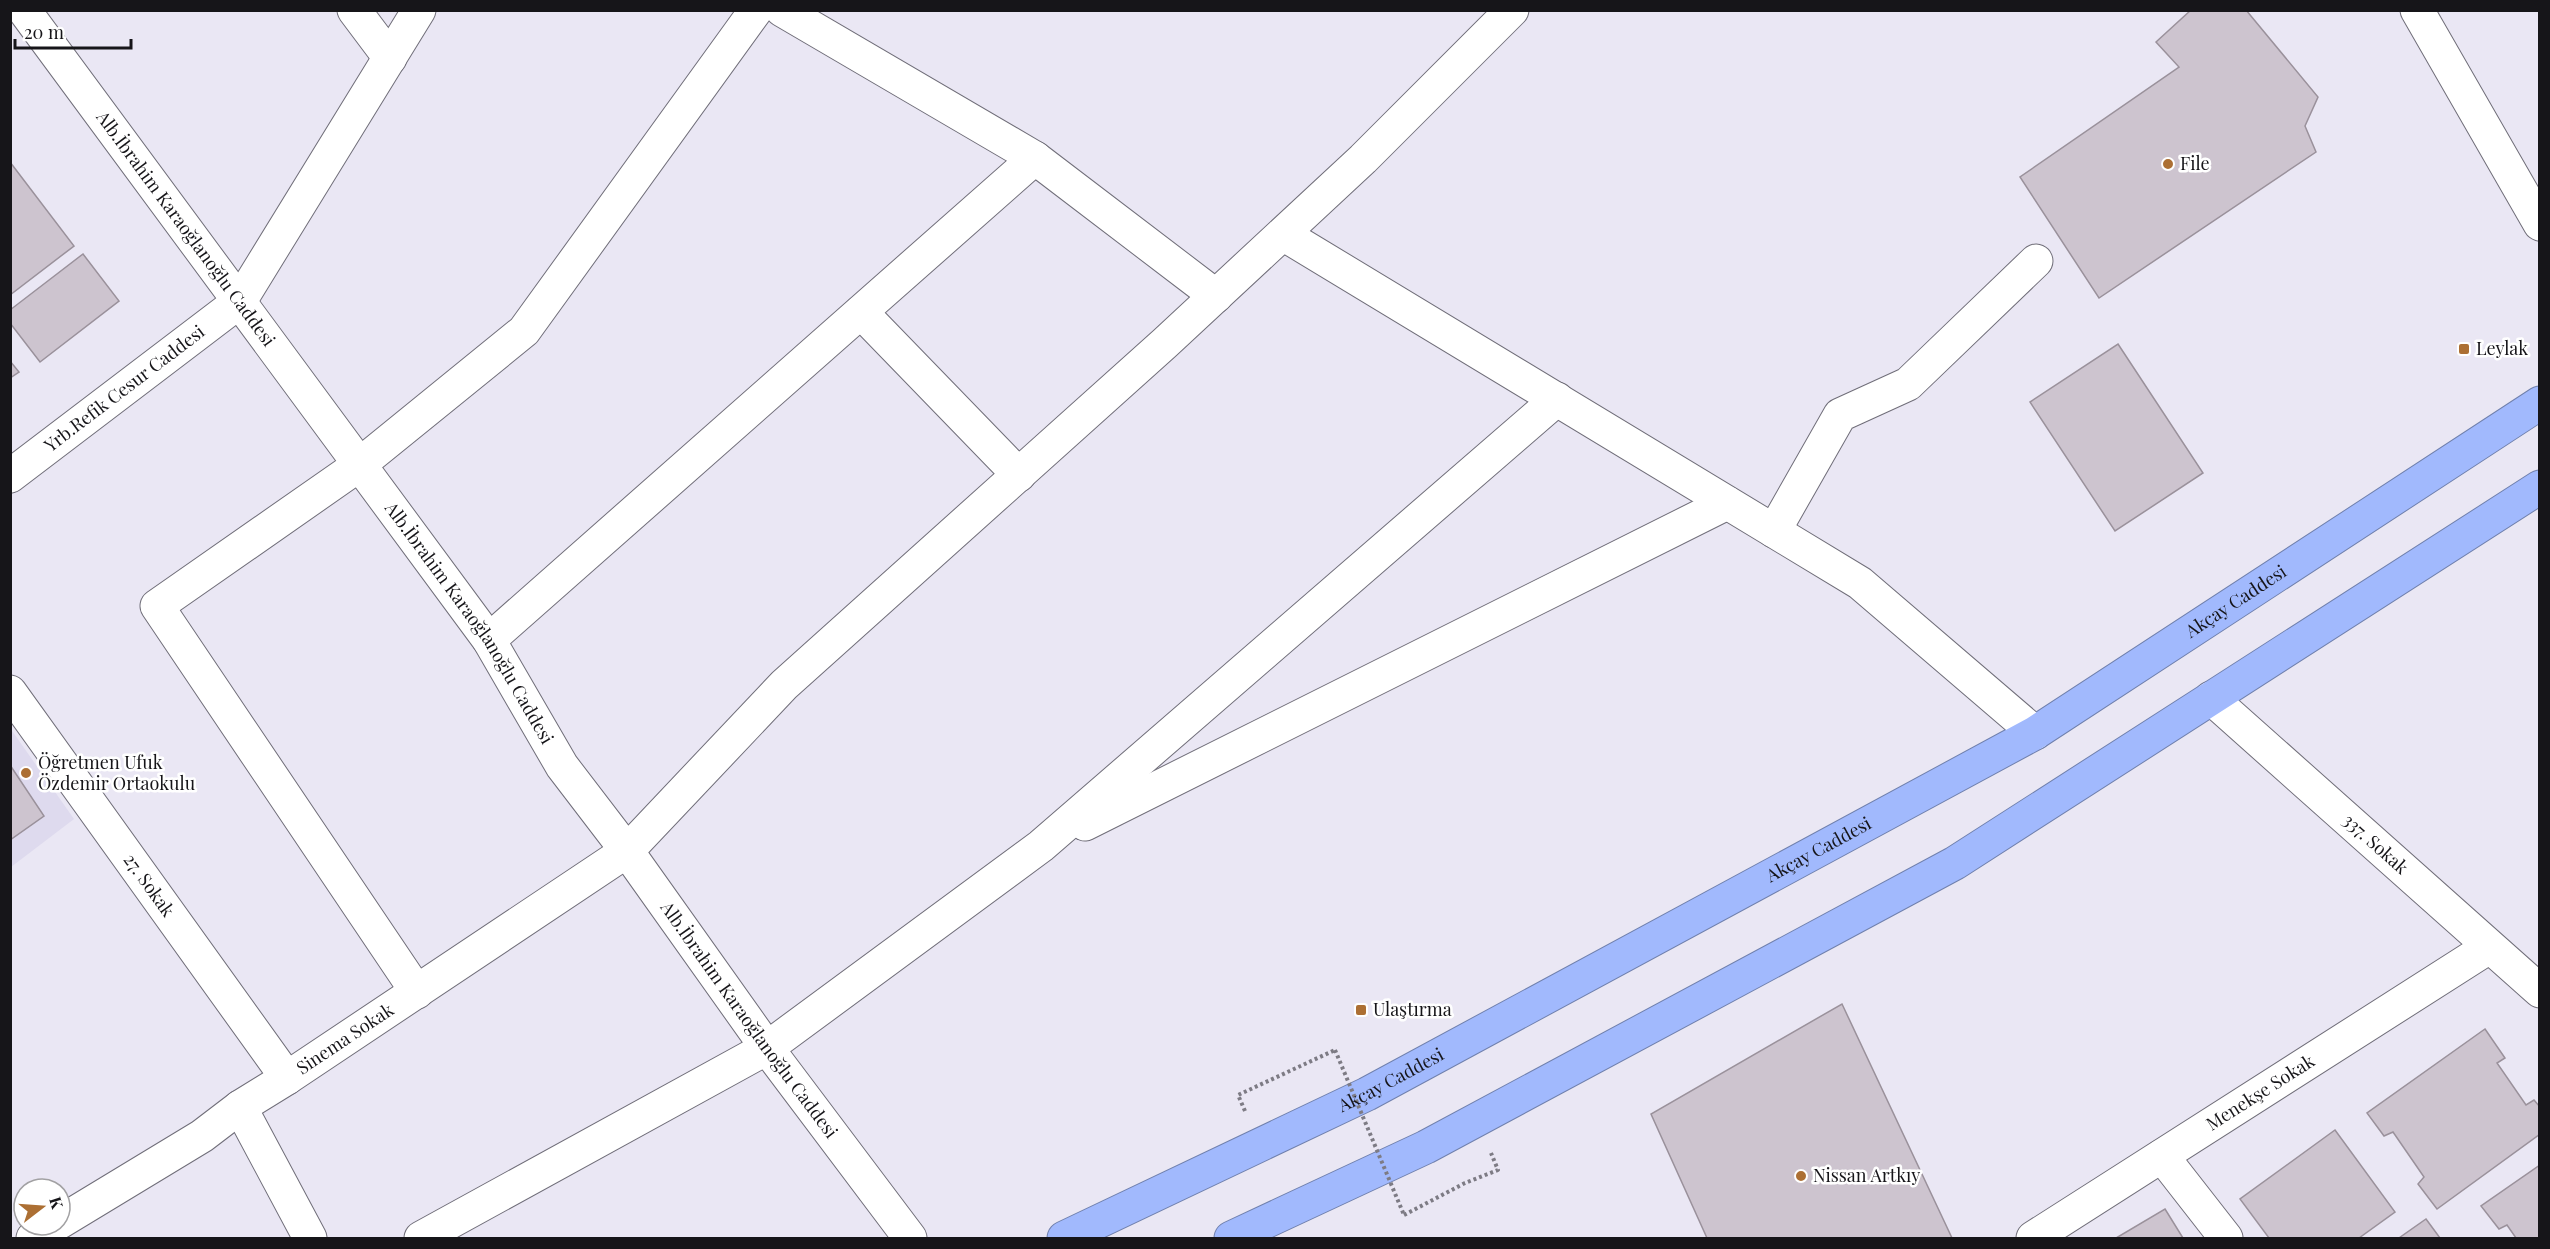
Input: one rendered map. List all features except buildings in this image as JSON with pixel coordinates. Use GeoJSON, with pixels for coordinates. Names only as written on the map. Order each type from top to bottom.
{"type":"FeatureCollection","features":[{"type":"Feature","properties":{"kind":"highway","name":"Akçay Caddesi"},"geometry":{"type":"LineString","coordinates":[[1064,1239],[1367,1094],[2034,733],[2540,403]]}},
{"type":"Feature","properties":{"kind":"highway"},"geometry":{"type":"LineString","coordinates":[[1231,1239],[1426,1146],[1955,863],[2540,487]]}},
{"type":"Feature","properties":{"kind":"street","name":"Alb.İbrahim Karaoğlanoğlu Caddesi"},"geometry":{"type":"LineString","coordinates":[[24,10],[489,640],[562,766],[627,851],[767,1048],[910,1239]]}},
{"type":"Feature","properties":{"kind":"street"},"geometry":{"type":"LineString","coordinates":[[354,10],[390,58]]}},
{"type":"Feature","properties":{"kind":"street"},"geometry":{"type":"LineString","coordinates":[[240,301],[419,10]]}},
{"type":"Feature","properties":{"kind":"street"},"geometry":{"type":"LineString","coordinates":[[417,992],[157,606],[359,465],[524,332],[756,10]]}},
{"type":"Feature","properties":{"kind":"street"},"geometry":{"type":"LineString","coordinates":[[782,10],[1035,158],[1216,296]]}},
{"type":"Feature","properties":{"kind":"street","name":"Sinema Sokak"},"geometry":{"type":"LineString","coordinates":[[72,1215],[202,1136],[240,1107],[627,851],[784,685],[1283,234],[1363,159],[1512,10]]}},
{"type":"Feature","properties":{"kind":"street"},"geometry":{"type":"LineString","coordinates":[[2417,10],[2536,234]]}},
{"type":"Feature","properties":{"kind":"street"},"geometry":{"type":"LineString","coordinates":[[489,640],[1035,158]]}},
{"type":"Feature","properties":{"kind":"street"},"geometry":{"type":"LineString","coordinates":[[1283,234],[1860,583],[2034,733]]}},
{"type":"Feature","properties":{"kind":"street"},"geometry":{"type":"LineString","coordinates":[[1774,531],[1840,415],[1908,384],[2036,261]]}},
{"type":"Feature","properties":{"kind":"street","name":"Yrb.Refik Cesur Caddesi"},"geometry":{"type":"LineString","coordinates":[[10,476],[240,301]]}},
{"type":"Feature","properties":{"kind":"street"},"geometry":{"type":"LineString","coordinates":[[861,312],[1019,475]]}},
{"type":"Feature","properties":{"kind":"street"},"geometry":{"type":"LineString","coordinates":[[421,1239],[767,1048],[1041,846],[1557,399]]}},
{"type":"Feature","properties":{"kind":"street"},"geometry":{"type":"LineString","coordinates":[[1041,846],[1727,503]]}},
{"type":"Feature","properties":{"kind":"street","name":"27. Sokak"},"geometry":{"type":"LineString","coordinates":[[10,692],[287,1078]]}},
{"type":"Feature","properties":{"kind":"street","name":"337. Sokak"},"geometry":{"type":"LineString","coordinates":[[2211,698],[2540,992]]}},
{"type":"Feature","properties":{"kind":"street","name":"Menekşe Sokak"},"geometry":{"type":"LineString","coordinates":[[2032,1239],[2489,947]]}},
{"type":"Feature","properties":{"kind":"street"},"geometry":{"type":"LineString","coordinates":[[240,1107],[310,1239]]}},
{"type":"Feature","properties":{"kind":"street"},"geometry":{"type":"LineString","coordinates":[[2162,1156],[2226,1239]]}},
{"type":"Feature","properties":{"kind":"path"},"geometry":{"type":"LineString","coordinates":[[1267,1082],[1335,1050],[1404,1215],[1465,1183]]}},
{"type":"Feature","properties":{"kind":"shaded area","name":"Öğretmen Ufuk Özdemir Ortaokulu"},"geometry":{"type":"Polygon","coordinates":[[[10,728],[74,819],[11,867],[10,867],[10,728]]]}},
{"type":"Feature","properties":{"kind":"place","name":"File"},"geometry":{"type":"Point","coordinates":[2168,164]}},
{"type":"Feature","properties":{"kind":"place","name":"Leylak"},"geometry":{"type":"Point","coordinates":[2464,349]}},
{"type":"Feature","properties":{"kind":"place","name":"Öğretmen Ufuk Özdemir Ortaokulu"},"geometry":{"type":"Point","coordinates":[26,773]}},
{"type":"Feature","properties":{"kind":"place","name":"Ulaştırma"},"geometry":{"type":"Point","coordinates":[1361,1010]}},
{"type":"Feature","properties":{"kind":"place","name":"Nissan Artkıy"},"geometry":{"type":"Point","coordinates":[1801,1176]}}]}
